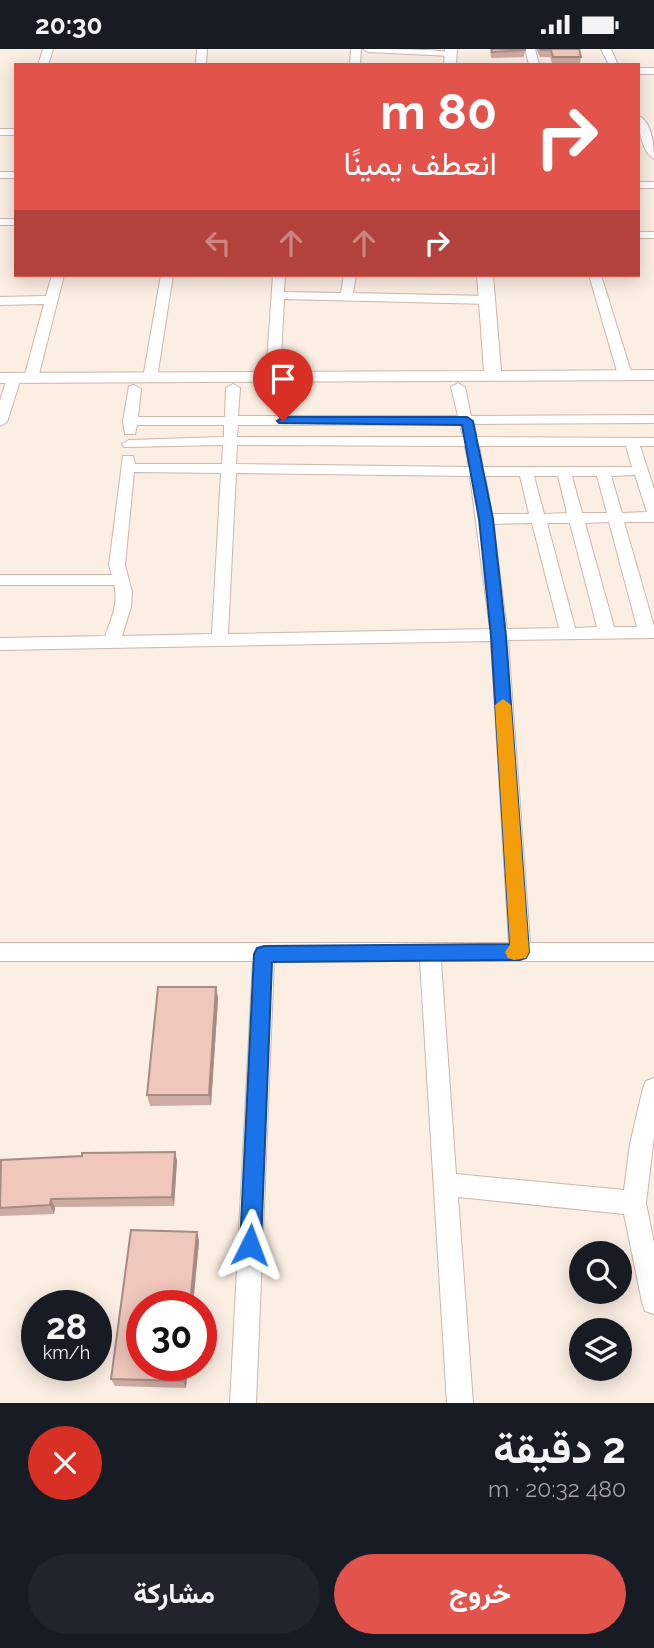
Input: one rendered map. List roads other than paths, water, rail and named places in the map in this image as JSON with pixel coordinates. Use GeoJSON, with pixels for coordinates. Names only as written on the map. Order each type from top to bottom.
{"type":"FeatureCollection","features":[{"type":"Feature","properties":{"kind":"street"},"geometry":{"type":"LineString","coordinates":[[368,49],[450,56]]}},
{"type":"Feature","properties":{"kind":"street"},"geometry":{"type":"LineString","coordinates":[[645,123],[644,144],[654,156]]}},
{"type":"Feature","properties":{"kind":"street"},"geometry":{"type":"LineString","coordinates":[[0,422],[11,383],[52,300],[58,277]]}},
{"type":"Feature","properties":{"kind":"street"},"geometry":{"type":"LineString","coordinates":[[150,377],[167,277]]}},
{"type":"Feature","properties":{"kind":"street"},"geometry":{"type":"LineString","coordinates":[[273,377],[279,277]]}},
{"type":"Feature","properties":{"kind":"street"},"geometry":{"type":"LineString","coordinates":[[346,297],[350,277]]}},
{"type":"Feature","properties":{"kind":"street"},"geometry":{"type":"LineString","coordinates":[[483,379],[489,300],[485,277]]}},
{"type":"Feature","properties":{"kind":"street"},"geometry":{"type":"LineString","coordinates":[[596,277],[625,375]]}},
{"type":"Feature","properties":{"kind":"street"},"geometry":{"type":"LineString","coordinates":[[277,295],[489,300]]}},
{"type":"Feature","properties":{"kind":"street"},"geometry":{"type":"LineString","coordinates":[[0,301],[52,300]]}},
{"type":"Feature","properties":{"kind":"street"},"geometry":{"type":"LineString","coordinates":[[11,383],[134,389],[458,387],[483,379],[654,376]]}},
{"type":"Feature","properties":{"kind":"street"},"geometry":{"type":"LineString","coordinates":[[11,383],[150,377],[273,377],[483,379],[654,387]]}},
{"type":"Feature","properties":{"kind":"street"},"geometry":{"type":"LineString","coordinates":[[458,387],[486,519],[498,636],[520,952]]}},
{"type":"Feature","properties":{"kind":"street"},"geometry":{"type":"LineString","coordinates":[[220,639],[233,388]]}},
{"type":"Feature","properties":{"kind":"street"},"geometry":{"type":"LineString","coordinates":[[113,641],[123,607],[124,592],[117,554],[134,389]]}},
{"type":"Feature","properties":{"kind":"street"},"geometry":{"type":"LineString","coordinates":[[130,421],[654,419]]}},
{"type":"Feature","properties":{"kind":"street"},"geometry":{"type":"LineString","coordinates":[[129,444],[229,441],[654,442]]}},
{"type":"Feature","properties":{"kind":"street"},"geometry":{"type":"LineString","coordinates":[[632,443],[654,512]]}},
{"type":"Feature","properties":{"kind":"street"},"geometry":{"type":"LineString","coordinates":[[127,468],[229,467],[478,473],[641,471]]}},
{"type":"Feature","properties":{"kind":"street"},"geometry":{"type":"LineString","coordinates":[[0,645],[650,632],[603,472]]}},
{"type":"Feature","properties":{"kind":"street"},"geometry":{"type":"LineString","coordinates":[[526,473],[569,635]]}},
{"type":"Feature","properties":{"kind":"street"},"geometry":{"type":"LineString","coordinates":[[564,473],[607,633]]}},
{"type":"Feature","properties":{"kind":"street"},"geometry":{"type":"LineString","coordinates":[[486,519],[654,517]]}},
{"type":"Feature","properties":{"kind":"street"},"geometry":{"type":"LineString","coordinates":[[0,580],[121,580]]}},
{"type":"Feature","properties":{"kind":"street"},"geometry":{"type":"LineString","coordinates":[[0,952],[654,953]]}},
{"type":"Feature","properties":{"kind":"street"},"geometry":{"type":"LineString","coordinates":[[430,953],[460,1403]]}},
{"type":"Feature","properties":{"kind":"street"},"geometry":{"type":"LineString","coordinates":[[243,1403],[264,954]]}},
{"type":"Feature","properties":{"kind":"street"},"geometry":{"type":"LineString","coordinates":[[654,1088],[641,1144],[634,1203],[654,1302]]}},
{"type":"Feature","properties":{"kind":"street"},"geometry":{"type":"LineString","coordinates":[[447,1185],[523,1190],[634,1203]]}}]}
